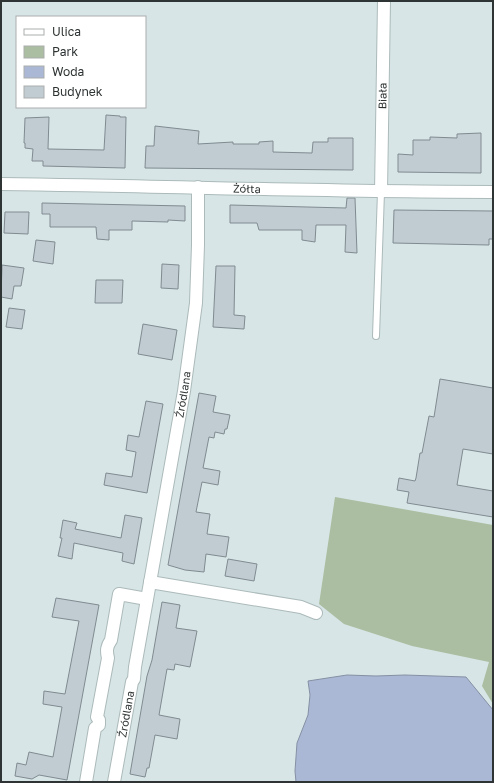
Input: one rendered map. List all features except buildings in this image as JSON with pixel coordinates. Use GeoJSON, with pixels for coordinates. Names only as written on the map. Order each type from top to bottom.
{"type":"FeatureCollection","features":[{"type":"Feature","properties":{"kind":"street","name":"Biała"},"geometry":{"type":"LineString","coordinates":[[381,192],[384,1]]}},
{"type":"Feature","properties":{"kind":"street","name":"Żółta"},"geometry":{"type":"LineString","coordinates":[[1,184],[381,192],[493,192]]}},
{"type":"Feature","properties":{"kind":"street","name":"Źródlana"},"geometry":{"type":"LineString","coordinates":[[114,782],[132,682],[134,679],[184,391],[196,303],[198,187]]}},
{"type":"Feature","properties":{"kind":"street"},"geometry":{"type":"LineString","coordinates":[[150,582],[300,607],[316,613]]}},
{"type":"Feature","properties":{"kind":"street"},"geometry":{"type":"LineString","coordinates":[[86,782],[95,728],[99,725],[97,716],[108,658],[107,645],[111,640],[119,594],[147,599]]}},
{"type":"Feature","properties":{"kind":"lane"},"geometry":{"type":"LineString","coordinates":[[376,336],[381,192]]}},
{"type":"Feature","properties":{"kind":"green space"},"geometry":{"type":"Polygon","coordinates":[[[335,497],[493,525],[493,704],[482,686],[489,662],[412,646],[344,624],[319,604],[335,497]]]}},
{"type":"Feature","properties":{"kind":"water"},"geometry":{"type":"Polygon","coordinates":[[[347,675],[466,677],[493,710],[493,782],[296,782],[295,771],[297,743],[308,715],[310,695],[308,681],[347,675]]]}}]}
